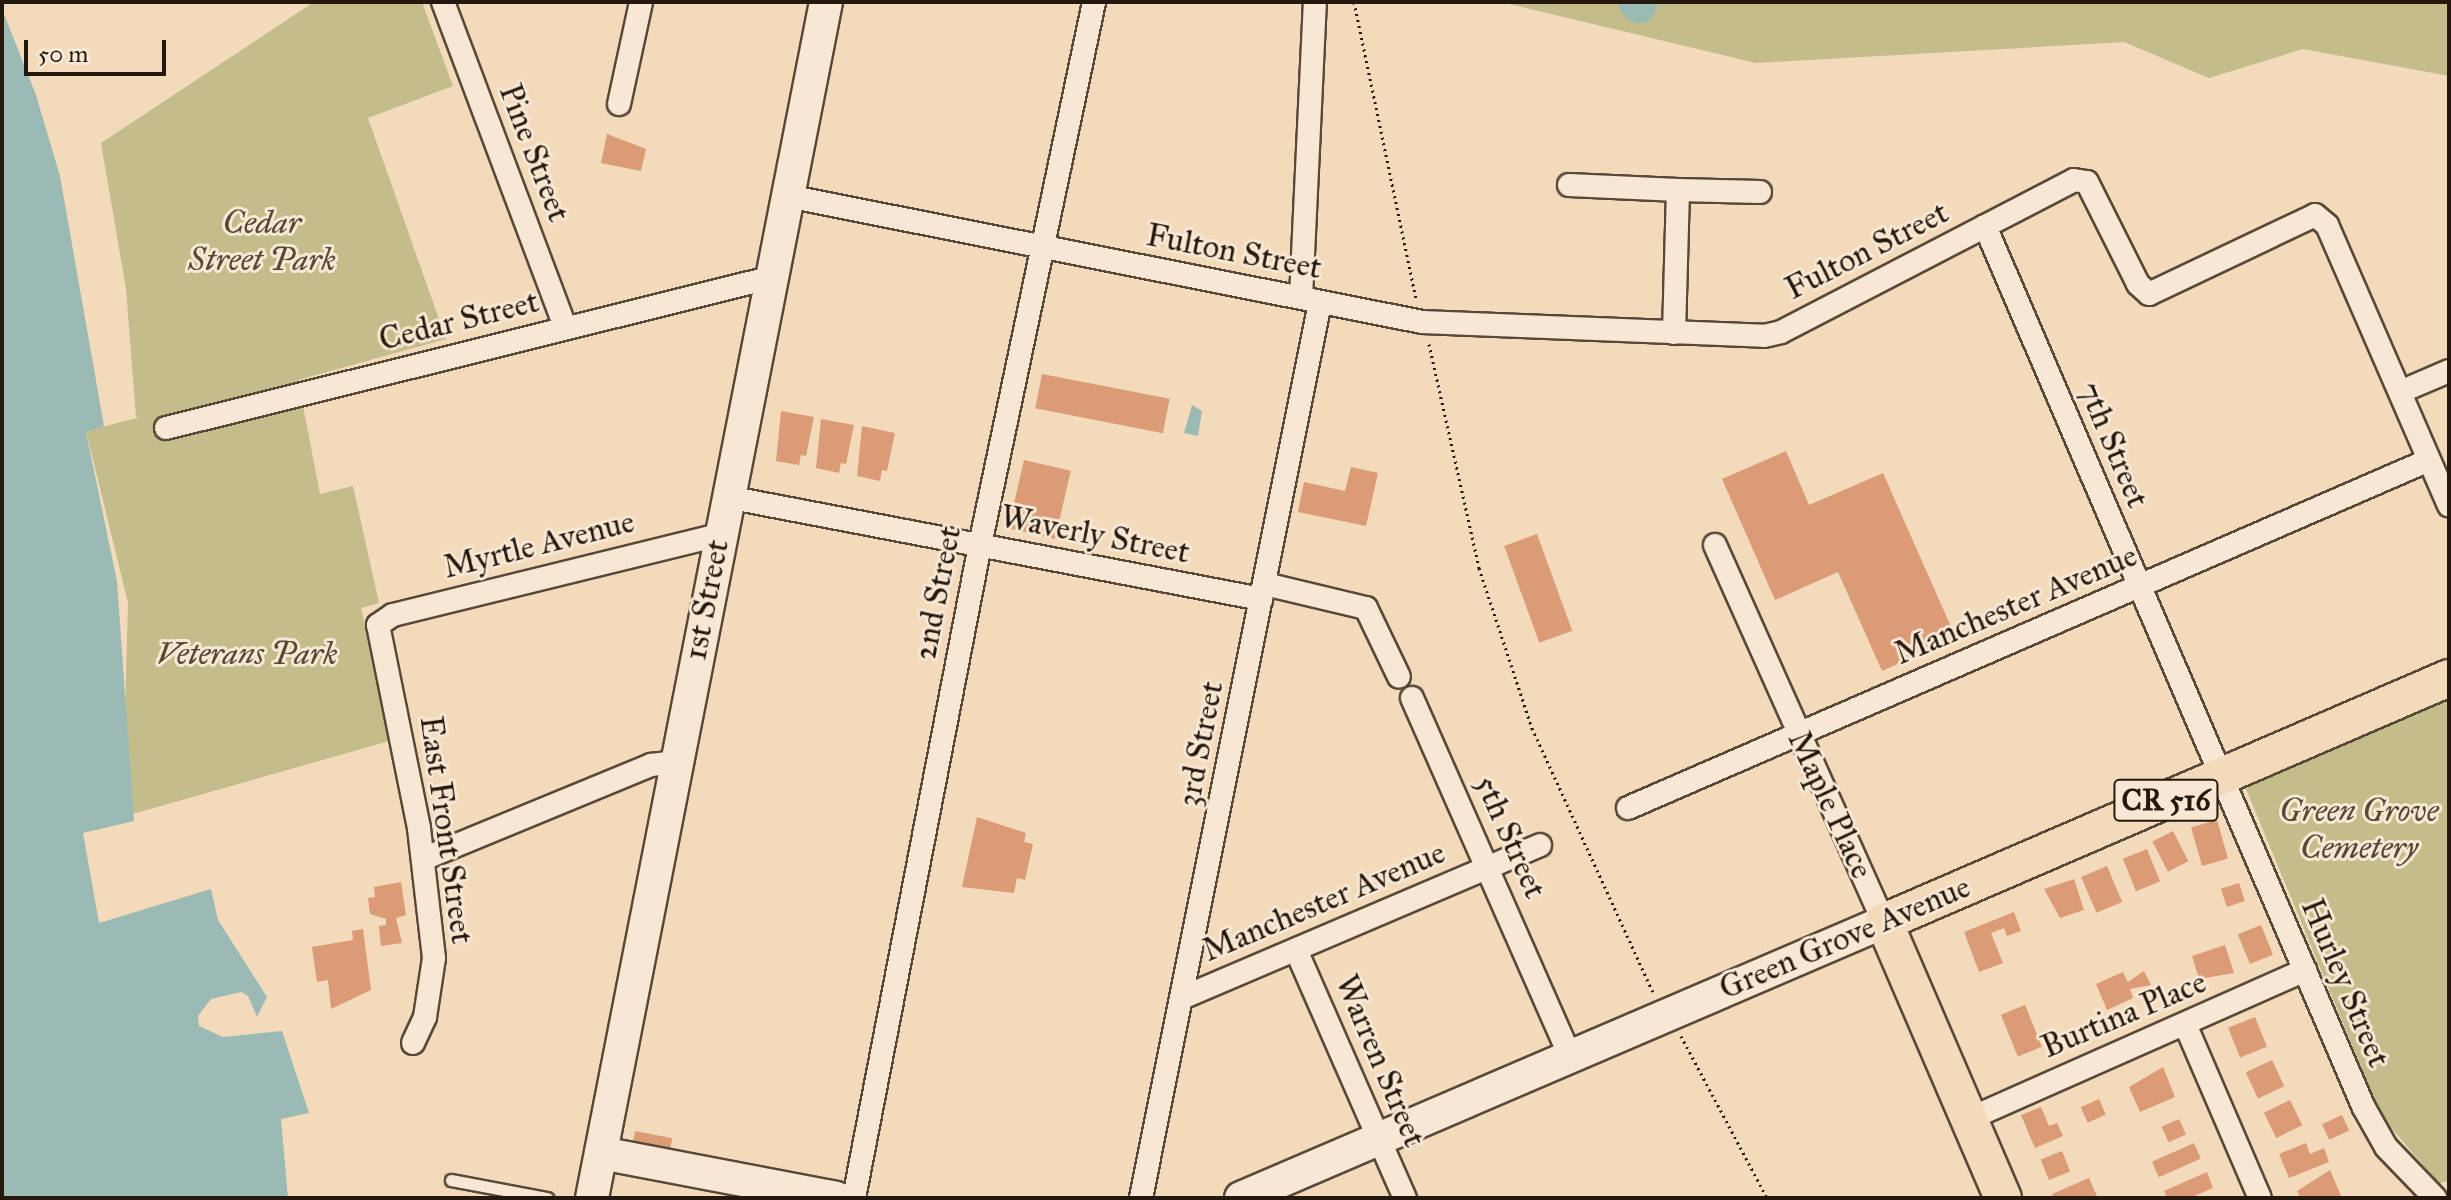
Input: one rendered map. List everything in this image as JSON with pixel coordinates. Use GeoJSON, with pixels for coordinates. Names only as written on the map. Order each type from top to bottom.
{"type":"FeatureCollection","features":[{"type":"Feature","properties":{"kind":"main road","name":"1st Street"},"geometry":{"type":"LineString","coordinates":[[592,1198],[769,278],[826,2]]}},
{"type":"Feature","properties":{"kind":"main road","name":"Green Grove Avenue"},"geometry":{"type":"LineString","coordinates":[[1241,1198],[2449,678]]}},
{"type":"Feature","properties":{"kind":"main road","name":"Maple Place"},"geometry":{"type":"LineString","coordinates":[[1884,922],[2003,1198]]}},
{"type":"Feature","properties":{"kind":"main road"},"geometry":{"type":"LineString","coordinates":[[601,1153],[836,1198]]}},
{"type":"Feature","properties":{"kind":"street","name":"Pine Street"},"geometry":{"type":"LineString","coordinates":[[443,2],[565,327]]}},
{"type":"Feature","properties":{"kind":"street"},"geometry":{"type":"LineString","coordinates":[[619,104],[641,2]]}},
{"type":"Feature","properties":{"kind":"street","name":"2nd Street"},"geometry":{"type":"LineString","coordinates":[[854,1198],[980,545],[1094,2]]}},
{"type":"Feature","properties":{"kind":"street","name":"3rd Street"},"geometry":{"type":"LineString","coordinates":[[1141,1198],[1184,997],[1263,591],[1310,299],[1315,2]]}},
{"type":"Feature","properties":{"kind":"street","name":"Fulton Street"},"geometry":{"type":"LineString","coordinates":[[787,196],[1422,322],[1674,333],[1781,332],[1985,226],[2081,172],[2138,284],[2149,294],[2303,218],[2321,218],[2400,392]]}},
{"type":"Feature","properties":{"kind":"street"},"geometry":{"type":"LineString","coordinates":[[1569,185],[1760,192]]}},
{"type":"Feature","properties":{"kind":"street"},"geometry":{"type":"LineString","coordinates":[[1674,333],[1678,190]]}},
{"type":"Feature","properties":{"kind":"street","name":"7th Street"},"geometry":{"type":"LineString","coordinates":[[1985,226],[2221,776]]}},
{"type":"Feature","properties":{"kind":"street","name":"Cedar Street"},"geometry":{"type":"LineString","coordinates":[[166,428],[769,278]]}},
{"type":"Feature","properties":{"kind":"street"},"geometry":{"type":"LineString","coordinates":[[2449,371],[2400,392],[2449,506]]}},
{"type":"Feature","properties":{"kind":"street","name":"Manchester Avenue"},"geometry":{"type":"LineString","coordinates":[[1628,808],[2429,460]]}},
{"type":"Feature","properties":{"kind":"street","name":"Waverly Street"},"geometry":{"type":"LineString","coordinates":[[727,497],[980,545],[1366,608],[1387,648]]}},
{"type":"Feature","properties":{"kind":"street","name":"Myrtle Avenue"},"geometry":{"type":"LineString","coordinates":[[378,625],[393,615],[719,535]]}},
{"type":"Feature","properties":{"kind":"street","name":"Maple Place"},"geometry":{"type":"LineString","coordinates":[[1715,545],[1797,735],[1884,922]]}},
{"type":"Feature","properties":{"kind":"street","name":"East Front Street"},"geometry":{"type":"LineString","coordinates":[[378,625],[423,859],[433,977],[413,1043]]}},
{"type":"Feature","properties":{"kind":"street","name":"5th Street"},"geometry":{"type":"LineString","coordinates":[[1387,648],[1399,677]]}},
{"type":"Feature","properties":{"kind":"street","name":"5th Street"},"geometry":{"type":"LineString","coordinates":[[1412,698],[1570,1056]]}},
{"type":"Feature","properties":{"kind":"street"},"geometry":{"type":"LineString","coordinates":[[423,859],[651,765],[675,762]]}},
{"type":"Feature","properties":{"kind":"street","name":"Hurley Street"},"geometry":{"type":"LineString","coordinates":[[2221,776],[2374,1130],[2435,1198]]}},
{"type":"Feature","properties":{"kind":"street","name":"Manchester Avenue"},"geometry":{"type":"LineString","coordinates":[[1184,997],[1540,845]]}},
{"type":"Feature","properties":{"kind":"street","name":"Warren Street"},"geometry":{"type":"LineString","coordinates":[[1296,950],[1405,1198]]}},
{"type":"Feature","properties":{"kind":"street","name":"Burtina Place"},"geometry":{"type":"LineString","coordinates":[[1969,1119],[2305,970]]}},
{"type":"Feature","properties":{"kind":"street"},"geometry":{"type":"LineString","coordinates":[[2185,1024],[2260,1198]]}},
{"type":"Feature","properties":{"kind":"lane","name":"5th Street"},"geometry":{"type":"LineString","coordinates":[[1399,677],[1412,698]]}},
{"type":"Feature","properties":{"kind":"lane"},"geometry":{"type":"LineString","coordinates":[[451,1180],[547,1198]]}},
{"type":"Feature","properties":{"kind":"path"},"geometry":{"type":"LineString","coordinates":[[1354,2],[1422,322],[1479,568],[1532,728],[1648,985],[1668,1015],[1767,1198]]}},
{"type":"Feature","properties":{"kind":"green space"},"geometry":{"type":"Polygon","coordinates":[[[314,2],[422,2],[453,86],[368,118],[446,339],[298,380],[320,494],[353,486],[379,603],[361,608],[393,740],[122,817],[128,603],[86,431],[141,417],[136,417],[126,289],[101,143],[314,2]]]}},
{"type":"Feature","properties":{"kind":"green space"},"geometry":{"type":"Polygon","coordinates":[[[1501,2],[2449,2],[2449,76],[2303,49],[2209,78],[2124,42],[1756,63],[1501,2]]]}},
{"type":"Feature","properties":{"kind":"green space","name":"Green Grove Cemetery"},"geometry":{"type":"Polygon","coordinates":[[[2449,694],[2449,1180],[2439,1184],[2382,1117],[2244,784],[2449,694]]]}},
{"type":"Feature","properties":{"kind":"water"},"geometry":{"type":"Polygon","coordinates":[[[2,9],[36,95],[60,176],[104,426],[86,432],[117,581],[134,821],[83,833],[99,923],[211,889],[218,920],[267,997],[257,1017],[248,996],[241,992],[211,999],[198,1016],[199,1026],[223,1037],[282,1031],[309,1113],[281,1119],[288,1198],[2,1198],[2,9]]]}},
{"type":"Feature","properties":{"kind":"water"},"geometry":{"type":"Polygon","coordinates":[[[1192,405],[1202,411],[1198,436],[1184,433],[1192,405]]]}},
{"type":"Feature","properties":{"kind":"building"},"geometry":{"type":"Polygon","coordinates":[[[607,134],[646,149],[641,171],[601,163],[607,134]]]}},
{"type":"Feature","properties":{"kind":"building"},"geometry":{"type":"Polygon","coordinates":[[[1042,374],[1170,399],[1163,433],[1035,408],[1042,374]]]}},
{"type":"Feature","properties":{"kind":"building"},"geometry":{"type":"Polygon","coordinates":[[[781,411],[814,417],[806,456],[801,455],[799,465],[776,461],[781,411]]]}},
{"type":"Feature","properties":{"kind":"building"},"geometry":{"type":"Polygon","coordinates":[[[821,419],[854,425],[846,464],[841,463],[839,473],[816,468],[821,419]]]}},
{"type":"Feature","properties":{"kind":"building"},"geometry":{"type":"Polygon","coordinates":[[[862,426],[895,433],[887,471],[882,470],[880,481],[857,476],[862,426]]]}},
{"type":"Feature","properties":{"kind":"building"},"geometry":{"type":"Polygon","coordinates":[[[1786,451],[1809,505],[1883,473],[1956,638],[1882,671],[1838,572],[1775,600],[1722,479],[1786,451]]]}},
{"type":"Feature","properties":{"kind":"building"},"geometry":{"type":"Polygon","coordinates":[[[1024,460],[1071,471],[1055,539],[1008,528],[1024,460]]]}},
{"type":"Feature","properties":{"kind":"building"},"geometry":{"type":"Polygon","coordinates":[[[1351,467],[1378,473],[1366,526],[1298,512],[1304,482],[1345,491],[1351,467]]]}},
{"type":"Feature","properties":{"kind":"building"},"geometry":{"type":"Polygon","coordinates":[[[1537,534],[1572,631],[1539,643],[1504,546],[1537,534]]]}},
{"type":"Feature","properties":{"kind":"building"},"geometry":{"type":"Polygon","coordinates":[[[977,817],[1026,833],[1024,842],[1033,844],[1025,880],[1017,878],[1014,893],[962,887],[977,817]]]}},
{"type":"Feature","properties":{"kind":"building"},"geometry":{"type":"Polygon","coordinates":[[[2217,820],[2228,858],[2202,866],[2191,827],[2217,820]]]}},
{"type":"Feature","properties":{"kind":"building"},"geometry":{"type":"Polygon","coordinates":[[[2173,831],[2188,861],[2168,872],[2153,841],[2173,831]]]}},
{"type":"Feature","properties":{"kind":"building"},"geometry":{"type":"Polygon","coordinates":[[[2147,849],[2160,881],[2136,891],[2123,859],[2147,849]]]}},
{"type":"Feature","properties":{"kind":"building"},"geometry":{"type":"Polygon","coordinates":[[[2107,866],[2122,902],[2096,913],[2081,877],[2107,866]]]}},
{"type":"Feature","properties":{"kind":"building"},"geometry":{"type":"Polygon","coordinates":[[[2074,879],[2084,910],[2060,918],[2044,889],[2074,879]]]}},
{"type":"Feature","properties":{"kind":"building"},"geometry":{"type":"Polygon","coordinates":[[[401,882],[406,915],[396,918],[402,943],[381,946],[379,926],[386,925],[386,919],[370,914],[368,898],[375,897],[374,887],[401,882]]]}},
{"type":"Feature","properties":{"kind":"building"},"geometry":{"type":"Polygon","coordinates":[[[2239,883],[2245,901],[2227,907],[2221,889],[2239,883]]]}},
{"type":"Feature","properties":{"kind":"building"},"geometry":{"type":"Polygon","coordinates":[[[2014,912],[2021,931],[2007,936],[2004,928],[1991,933],[2003,963],[1979,972],[1964,932],[2014,912]]]}},
{"type":"Feature","properties":{"kind":"building"},"geometry":{"type":"Polygon","coordinates":[[[2261,925],[2273,955],[2250,964],[2238,934],[2261,925]]]}},
{"type":"Feature","properties":{"kind":"building"},"geometry":{"type":"Polygon","coordinates":[[[363,929],[371,990],[331,1009],[328,980],[317,982],[312,947],[353,940],[352,931],[363,929]]]}},
{"type":"Feature","properties":{"kind":"building"},"geometry":{"type":"Polygon","coordinates":[[[2225,945],[2234,973],[2199,979],[2192,956],[2225,945]]]}},
{"type":"Feature","properties":{"kind":"building"},"geometry":{"type":"Polygon","coordinates":[[[2144,971],[2151,985],[2130,989],[2133,998],[2107,1010],[2096,984],[2123,972],[2128,982],[2144,971]]]}},
{"type":"Feature","properties":{"kind":"building"},"geometry":{"type":"Polygon","coordinates":[[[2025,1005],[2042,1047],[2018,1056],[2001,1015],[2025,1005]]]}},
{"type":"Feature","properties":{"kind":"building"},"geometry":{"type":"Polygon","coordinates":[[[2255,1017],[2267,1047],[2240,1058],[2228,1028],[2255,1017]]]}},
{"type":"Feature","properties":{"kind":"building"},"geometry":{"type":"Polygon","coordinates":[[[2272,1060],[2284,1086],[2258,1099],[2246,1072],[2272,1060]]]}},
{"type":"Feature","properties":{"kind":"building"},"geometry":{"type":"Polygon","coordinates":[[[2163,1067],[2175,1097],[2140,1112],[2129,1087],[2163,1067]]]}},
{"type":"Feature","properties":{"kind":"building"},"geometry":{"type":"Polygon","coordinates":[[[2099,1099],[2106,1115],[2088,1123],[2081,1107],[2099,1099]]]}},
{"type":"Feature","properties":{"kind":"building"},"geometry":{"type":"Polygon","coordinates":[[[2290,1100],[2302,1125],[2276,1138],[2264,1113],[2290,1100]]]}},
{"type":"Feature","properties":{"kind":"building"},"geometry":{"type":"Polygon","coordinates":[[[2041,1107],[2049,1126],[2057,1123],[2063,1136],[2035,1148],[2021,1115],[2041,1107]]]}},
{"type":"Feature","properties":{"kind":"building"},"geometry":{"type":"Polygon","coordinates":[[[2342,1115],[2349,1130],[2329,1140],[2322,1124],[2342,1115]]]}},
{"type":"Feature","properties":{"kind":"building"},"geometry":{"type":"Polygon","coordinates":[[[2179,1119],[2186,1135],[2169,1142],[2162,1127],[2179,1119]]]}},
{"type":"Feature","properties":{"kind":"building"},"geometry":{"type":"Polygon","coordinates":[[[635,1131],[672,1138],[670,1151],[633,1144],[635,1131]]]}},
{"type":"Feature","properties":{"kind":"building"},"geometry":{"type":"Polygon","coordinates":[[[2194,1143],[2201,1159],[2159,1177],[2152,1162],[2194,1143]]]}},
{"type":"Feature","properties":{"kind":"building"},"geometry":{"type":"Polygon","coordinates":[[[2306,1143],[2310,1154],[2324,1148],[2329,1162],[2289,1178],[2279,1154],[2306,1143]]]}},
{"type":"Feature","properties":{"kind":"building"},"geometry":{"type":"Polygon","coordinates":[[[2062,1151],[2070,1171],[2049,1180],[2041,1160],[2062,1151]]]}},
{"type":"Feature","properties":{"kind":"building"},"geometry":{"type":"Polygon","coordinates":[[[2330,1170],[2342,1198],[2301,1198],[2297,1191],[2330,1170]]]}},
{"type":"Feature","properties":{"kind":"building"},"geometry":{"type":"Polygon","coordinates":[[[2207,1172],[2213,1188],[2190,1198],[2167,1198],[2164,1191],[2207,1172]]]}},
{"type":"Feature","properties":{"kind":"building"},"geometry":{"type":"Polygon","coordinates":[[[2089,1178],[2097,1196],[2053,1198],[2052,1194],[2089,1178]]]}},
{"type":"Feature","properties":{"kind":"waterway"},"geometry":{"type":"LineString","coordinates":[[1635,2],[1639,6]]}},
{"type":"Feature","properties":{"kind":"park label","name":"Cedar Street Park"},"geometry":{"type":"Point","coordinates":[262,242]}},
{"type":"Feature","properties":{"kind":"park label","name":"Veterans Park"},"geometry":{"type":"Point","coordinates":[247,654]}}]}
